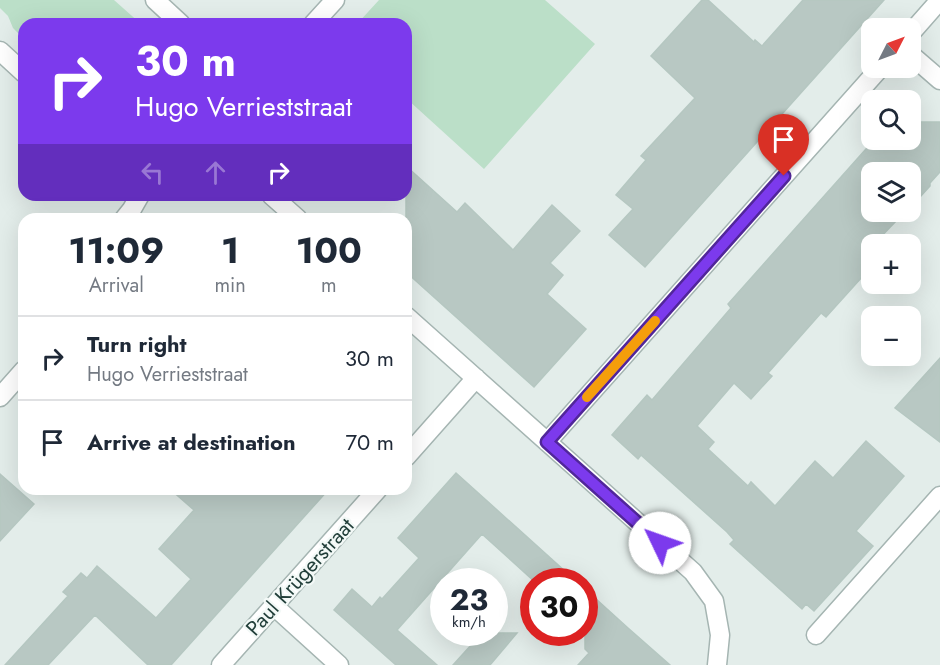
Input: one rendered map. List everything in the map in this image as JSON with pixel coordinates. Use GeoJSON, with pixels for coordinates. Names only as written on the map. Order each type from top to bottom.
{"type":"FeatureCollection","features":[{"type":"Feature","properties":{"kind":"street"},"geometry":{"type":"LineString","coordinates":[[154,0],[174,18]]}},
{"type":"Feature","properties":{"kind":"street"},"geometry":{"type":"LineString","coordinates":[[318,18],[335,0]]}},
{"type":"Feature","properties":{"kind":"street"},"geometry":{"type":"LineString","coordinates":[[921,22],[940,0]]}},
{"type":"Feature","properties":{"kind":"street"},"geometry":{"type":"LineString","coordinates":[[0,51],[18,67]]}},
{"type":"Feature","properties":{"kind":"street"},"geometry":{"type":"LineString","coordinates":[[921,64],[940,80]]}},
{"type":"Feature","properties":{"kind":"street"},"geometry":{"type":"LineString","coordinates":[[547,442],[871,78]]}},
{"type":"Feature","properties":{"kind":"street"},"geometry":{"type":"LineString","coordinates":[[278,201],[291,213]]}},
{"type":"Feature","properties":{"kind":"street"},"geometry":{"type":"LineString","coordinates":[[412,321],[693,572],[714,601],[720,636],[717,665]]}},
{"type":"Feature","properties":{"kind":"street"},"geometry":{"type":"LineString","coordinates":[[0,397],[18,377]]}},
{"type":"Feature","properties":{"kind":"street"},"geometry":{"type":"LineString","coordinates":[[412,450],[476,378]]}},
{"type":"Feature","properties":{"kind":"street","name":"Paul Krügerstraat"},"geometry":{"type":"LineString","coordinates":[[221,665],[373,495]]}},
{"type":"Feature","properties":{"kind":"street"},"geometry":{"type":"LineString","coordinates":[[816,635],[940,496]]}},
{"type":"Feature","properties":{"kind":"street"},"geometry":{"type":"LineString","coordinates":[[274,606],[339,665]]}},
{"type":"Feature","properties":{"kind":"green space"},"geometry":{"type":"Polygon","coordinates":[[[0,0],[114,0],[134,18],[18,18],[18,33],[8,16],[0,8],[0,0]]]}},
{"type":"Feature","properties":{"kind":"green space"},"geometry":{"type":"Polygon","coordinates":[[[379,0],[545,0],[595,44],[484,169],[412,104],[412,18],[362,18],[379,0]]]}},
{"type":"Feature","properties":{"kind":"building"},"geometry":{"type":"Polygon","coordinates":[[[702,0],[708,0],[754,42],[755,40],[762,46],[803,0],[884,0],[868,18],[861,18],[861,26],[645,267],[609,235],[633,209],[616,195],[646,160],[641,156],[695,98],[651,56],[702,0]]]}},
{"type":"Feature","properties":{"kind":"building"},"geometry":{"type":"Polygon","coordinates":[[[921,122],[940,122],[940,172],[921,196],[921,162],[861,162],[861,222],[895,222],[884,234],[861,234],[861,278],[826,317],[821,313],[768,373],[772,376],[751,399],[734,383],[697,426],[714,442],[708,449],[748,486],[751,482],[775,506],[815,461],[833,478],[866,441],[904,476],[856,531],[873,546],[814,611],[806,604],[802,609],[730,544],[734,540],[727,532],[641,455],[638,459],[612,435],[647,395],[652,400],[731,308],[728,304],[865,150],[921,150],[921,122]]]}},
{"type":"Feature","properties":{"kind":"building"},"geometry":{"type":"Polygon","coordinates":[[[412,171],[457,212],[465,203],[513,250],[552,205],[580,231],[550,263],[563,275],[547,294],[586,329],[534,387],[412,277],[412,213],[406,213],[406,201],[412,201],[412,171]]]}},
{"type":"Feature","properties":{"kind":"building"},"geometry":{"type":"Polygon","coordinates":[[[940,358],[940,442],[895,408],[940,358]]]}},
{"type":"Feature","properties":{"kind":"building"},"geometry":{"type":"Polygon","coordinates":[[[456,473],[561,568],[520,568],[482,534],[452,568],[430,568],[430,593],[397,630],[437,665],[396,665],[334,610],[352,589],[372,607],[419,558],[398,538],[456,473]]]}},
{"type":"Feature","properties":{"kind":"building"},"geometry":{"type":"Polygon","coordinates":[[[0,474],[18,490],[18,495],[24,495],[34,504],[0,541],[0,474]]]}},
{"type":"Feature","properties":{"kind":"building"},"geometry":{"type":"Polygon","coordinates":[[[177,495],[324,495],[171,665],[148,665],[95,615],[48,665],[5,665],[68,596],[63,592],[81,573],[87,578],[97,566],[156,618],[191,579],[159,549],[194,510],[177,495]]]}},
{"type":"Feature","properties":{"kind":"building"},"geometry":{"type":"Polygon","coordinates":[[[598,601],[670,665],[578,665],[589,653],[585,646],[598,646],[598,601]]]}},
{"type":"Feature","properties":{"kind":"building"},"geometry":{"type":"Polygon","coordinates":[[[508,633],[517,633],[508,644],[508,633]]]}},
{"type":"Feature","properties":{"kind":"building"},"geometry":{"type":"Polygon","coordinates":[[[470,646],[506,646],[490,665],[453,665],[470,646]]]}},
{"type":"Feature","properties":{"kind":"slow traffic"},"geometry":{"type":"LineString","coordinates":[[587,397],[655,321]]}},
{"type":"Feature","properties":{"kind":"route"},"geometry":{"type":"LineString","coordinates":[[660,543],[547,442],[784,176]]}}]}
